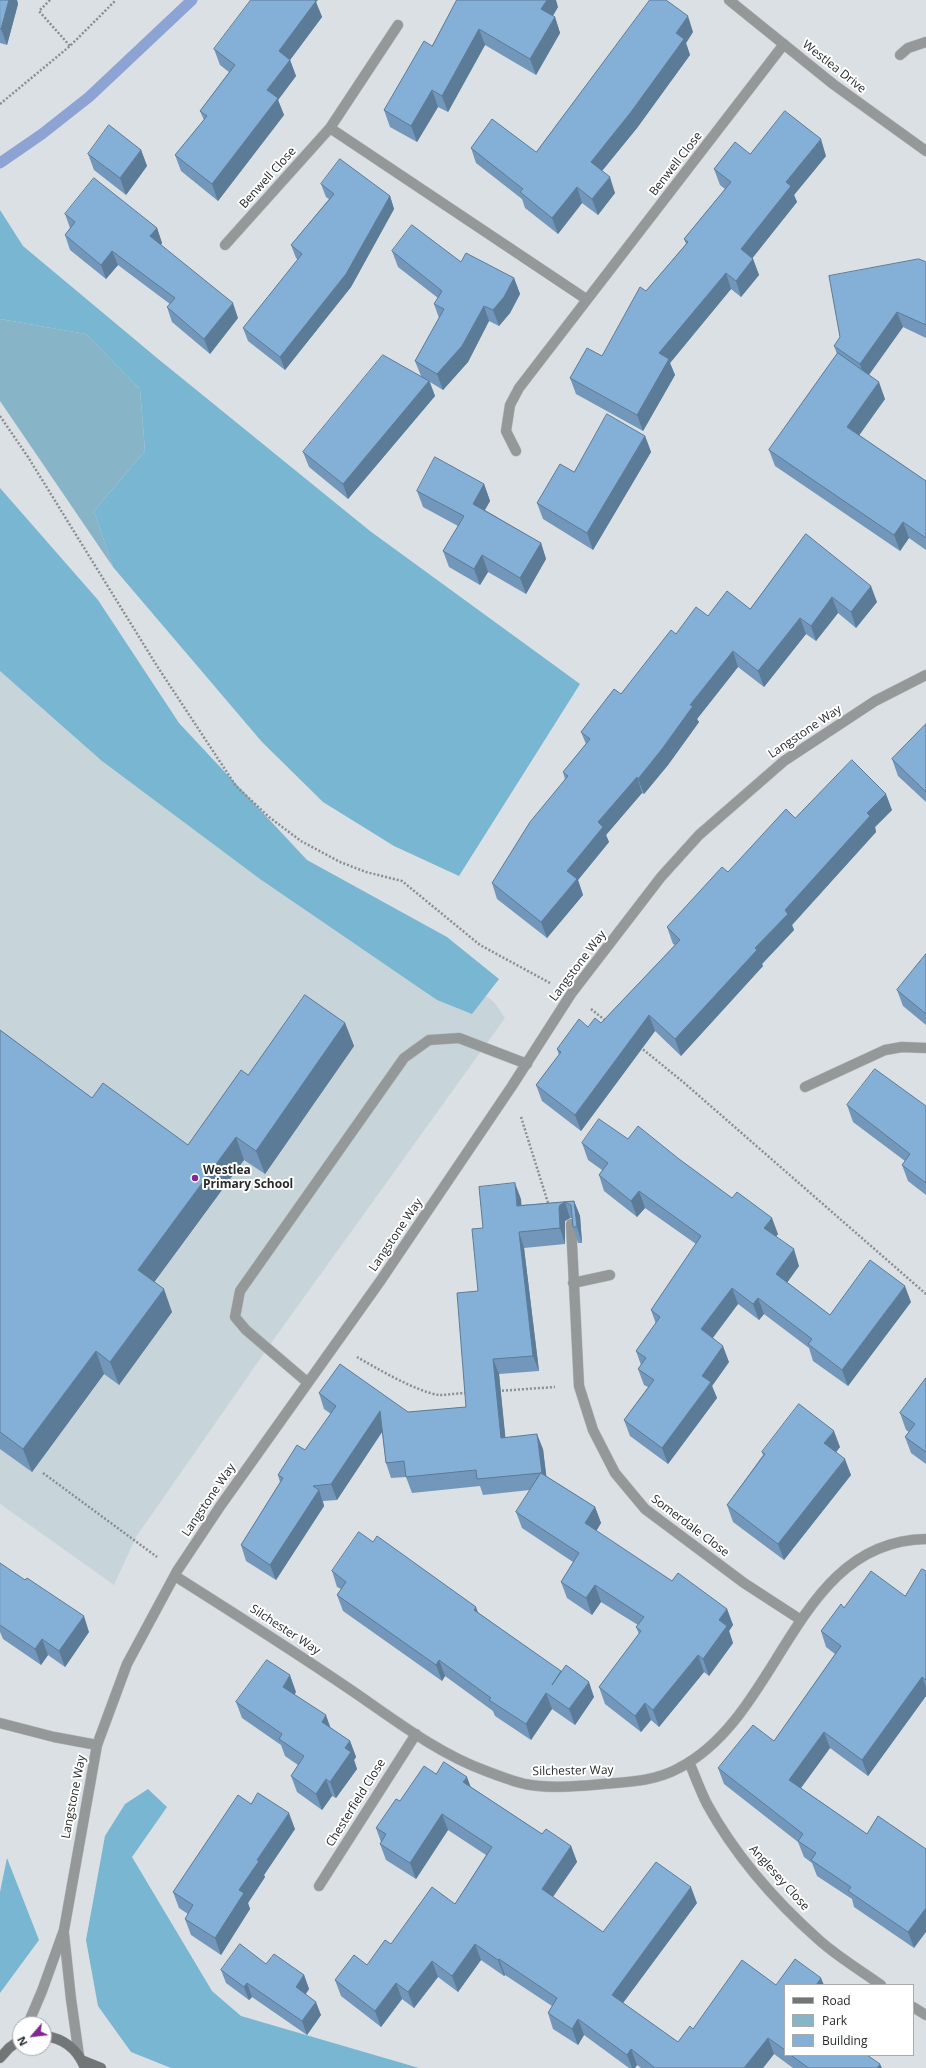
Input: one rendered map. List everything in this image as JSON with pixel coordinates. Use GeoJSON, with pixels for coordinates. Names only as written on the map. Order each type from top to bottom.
{"type":"FeatureCollection","features":[{"type":"Feature","properties":{"kind":"main road"},"geometry":{"type":"LineString","coordinates":[[52,2038],[64,2042],[82,2061],[101,2068]]}},
{"type":"Feature","properties":{"kind":"main road"},"geometry":{"type":"LineString","coordinates":[[0,2045],[12,2042]]}},
{"type":"Feature","properties":{"kind":"main road"},"geometry":{"type":"LineString","coordinates":[[0,2058],[12,2047]]}},
{"type":"Feature","properties":{"kind":"street","name":"Westlea Drive"},"geometry":{"type":"LineString","coordinates":[[729,0],[833,84],[926,151]]}},
{"type":"Feature","properties":{"kind":"street","name":"Benwell Close"},"geometry":{"type":"LineString","coordinates":[[225,245],[330,128],[398,25]]}},
{"type":"Feature","properties":{"kind":"street"},"geometry":{"type":"LineString","coordinates":[[900,55],[908,48],[926,42]]}},
{"type":"Feature","properties":{"kind":"street","name":"Benwell Close"},"geometry":{"type":"LineString","coordinates":[[516,451],[506,431],[510,405],[519,388],[586,299],[684,176],[784,44]]}},
{"type":"Feature","properties":{"kind":"street"},"geometry":{"type":"LineString","coordinates":[[330,128],[586,299]]}},
{"type":"Feature","properties":{"kind":"street","name":"Langstone Way"},"geometry":{"type":"LineString","coordinates":[[32,2016],[64,1930],[97,1745],[127,1664],[176,1574],[221,1505],[334,1344],[381,1280],[527,1064],[571,994],[661,877],[699,835],[736,801],[784,761],[828,730],[875,701],[926,675]]}},
{"type":"Feature","properties":{"kind":"street"},"geometry":{"type":"LineString","coordinates":[[307,1382],[246,1330],[235,1317],[240,1291],[404,1058],[429,1040],[459,1038],[527,1064]]}},
{"type":"Feature","properties":{"kind":"street"},"geometry":{"type":"LineString","coordinates":[[805,1087],[885,1050],[902,1047],[926,1048]]}},
{"type":"Feature","properties":{"kind":"street","name":"Somerdale Close"},"geometry":{"type":"LineString","coordinates":[[571,1224],[579,1386],[588,1416],[615,1473],[645,1509],[744,1583],[801,1620]]}},
{"type":"Feature","properties":{"kind":"street"},"geometry":{"type":"LineString","coordinates":[[573,1283],[610,1275]]}},
{"type":"Feature","properties":{"kind":"street","name":"Silchester Way"},"geometry":{"type":"LineString","coordinates":[[176,1574],[295,1652],[453,1759],[527,1784],[554,1786],[634,1782],[657,1777],[680,1768],[719,1737],[740,1714],[801,1620],[825,1588],[864,1554],[897,1542],[926,1539]]}},
{"type":"Feature","properties":{"kind":"street"},"geometry":{"type":"LineString","coordinates":[[0,1723],[54,1738],[97,1745]]}},
{"type":"Feature","properties":{"kind":"street","name":"Chesterfield Close"},"geometry":{"type":"LineString","coordinates":[[319,1886],[416,1734]]}},
{"type":"Feature","properties":{"kind":"street","name":"Anglesey Close"},"geometry":{"type":"LineString","coordinates":[[689,1762],[707,1803],[725,1834],[750,1868],[785,1907],[820,1941],[879,1984]]}},
{"type":"Feature","properties":{"kind":"street","name":"Langstone Way"},"geometry":{"type":"LineString","coordinates":[[64,1930],[71,1999],[82,2061]]}},
{"type":"Feature","properties":{"kind":"street"},"geometry":{"type":"LineString","coordinates":[[914,2008],[926,2015]]}},
{"type":"Feature","properties":{"kind":"path"},"geometry":{"type":"LineString","coordinates":[[50,0],[39,11],[70,46]]}},
{"type":"Feature","properties":{"kind":"path"},"geometry":{"type":"LineString","coordinates":[[0,104],[70,46],[116,0]]}},
{"type":"Feature","properties":{"kind":"path"},"geometry":{"type":"LineString","coordinates":[[0,416],[32,464],[156,666],[236,786],[269,817],[301,841],[340,862],[366,872],[402,881],[480,946],[571,994],[612,1025]]}},
{"type":"Feature","properties":{"kind":"path"},"geometry":{"type":"LineString","coordinates":[[635,1044],[682,1081],[926,1294]]}},
{"type":"Feature","properties":{"kind":"path"},"geometry":{"type":"LineString","coordinates":[[512,1086],[551,1212],[571,1224]]}},
{"type":"Feature","properties":{"kind":"path"},"geometry":{"type":"LineString","coordinates":[[334,1344],[391,1376],[430,1393],[440,1395],[470,1393]]}},
{"type":"Feature","properties":{"kind":"path"},"geometry":{"type":"LineString","coordinates":[[493,1391],[579,1386]]}},
{"type":"Feature","properties":{"kind":"path"},"geometry":{"type":"LineString","coordinates":[[43,1473],[176,1574]]}},
{"type":"Feature","properties":{"kind":"shaded area"},"geometry":{"type":"Polygon","coordinates":[[[0,210],[23,246],[157,358],[370,531],[580,684],[459,876],[394,846],[323,802],[262,742],[113,567],[94,511],[145,451],[140,389],[86,334],[0,319],[0,210]]]}},
{"type":"Feature","properties":{"kind":"shaded area"},"geometry":{"type":"Polygon","coordinates":[[[0,488],[98,600],[179,723],[307,860],[447,937],[499,979],[472,1014],[437,1000],[260,879],[102,761],[0,671],[0,488]]]}},
{"type":"Feature","properties":{"kind":"shaded area","name":"Westlea Primary School"},"geometry":{"type":"Polygon","coordinates":[[[0,507],[215,797],[494,1002],[505,1018],[274,1339],[136,1537],[114,1585],[0,1504],[0,507]]]}},
{"type":"Feature","properties":{"kind":"shaded area"},"geometry":{"type":"Polygon","coordinates":[[[148,1789],[167,1807],[132,1857],[212,1991],[241,2016],[419,2068],[171,2068],[131,2052],[98,2006],[86,1940],[105,1836],[125,1804],[148,1789]]]}},
{"type":"Feature","properties":{"kind":"shaded area"},"geometry":{"type":"Polygon","coordinates":[[[7,1858],[39,1940],[0,1993],[0,1892],[7,1858]]]}},
{"type":"Feature","properties":{"kind":"green space"},"geometry":{"type":"Polygon","coordinates":[[[0,319],[86,334],[140,389],[145,451],[94,511],[113,567],[0,401],[0,319]]]}},
{"type":"Feature","properties":{"kind":"building"},"geometry":{"type":"Polygon","coordinates":[[[0,0],[9,0],[1,29],[0,28],[0,0]]]}},
{"type":"Feature","properties":{"kind":"building"},"geometry":{"type":"Polygon","coordinates":[[[251,0],[316,1],[279,51],[290,60],[267,90],[278,98],[212,184],[175,155],[207,116],[200,111],[235,65],[214,49],[251,0]]]}},
{"type":"Feature","properties":{"kind":"building"},"geometry":{"type":"Polygon","coordinates":[[[457,0],[547,0],[541,9],[555,17],[530,59],[479,29],[442,96],[432,90],[411,126],[384,110],[424,41],[432,46],[457,0]]]}},
{"type":"Feature","properties":{"kind":"building"},"geometry":{"type":"Polygon","coordinates":[[[650,0],[666,0],[688,16],[676,33],[684,39],[631,112],[591,162],[610,177],[592,199],[577,187],[552,218],[520,192],[523,189],[471,148],[492,119],[536,152],[650,0]]]}},
{"type":"Feature","properties":{"kind":"building"},"geometry":{"type":"Polygon","coordinates":[[[785,111],[821,139],[786,182],[791,186],[741,249],[753,259],[736,281],[726,273],[659,353],[669,359],[637,415],[570,378],[587,348],[602,356],[640,287],[646,291],[688,242],[684,239],[731,182],[714,169],[735,142],[750,154],[785,111]]]}},
{"type":"Feature","properties":{"kind":"building"},"geometry":{"type":"Polygon","coordinates":[[[109,125],[141,150],[120,178],[88,154],[109,125]]]}},
{"type":"Feature","properties":{"kind":"building"},"geometry":{"type":"Polygon","coordinates":[[[340,159],[390,196],[346,274],[280,357],[243,328],[302,254],[291,245],[334,194],[321,184],[340,159]]]}},
{"type":"Feature","properties":{"kind":"building"},"geometry":{"type":"Polygon","coordinates":[[[94,178],[157,228],[150,236],[233,303],[204,339],[167,307],[175,298],[112,251],[101,265],[65,235],[75,222],[65,214],[94,178]]]}},
{"type":"Feature","properties":{"kind":"building"},"geometry":{"type":"Polygon","coordinates":[[[412,225],[461,262],[466,253],[514,278],[504,297],[493,310],[484,306],[462,346],[437,374],[415,361],[444,309],[434,304],[442,291],[392,251],[412,225]]]}},
{"type":"Feature","properties":{"kind":"building"},"geometry":{"type":"Polygon","coordinates":[[[919,259],[926,262],[926,325],[897,312],[860,364],[834,346],[840,337],[829,276],[919,259]]]}},
{"type":"Feature","properties":{"kind":"building"},"geometry":{"type":"Polygon","coordinates":[[[838,353],[879,382],[847,427],[926,481],[926,538],[903,522],[894,535],[769,450],[838,353]]]}},
{"type":"Feature","properties":{"kind":"building"},"geometry":{"type":"Polygon","coordinates":[[[383,355],[429,381],[343,484],[303,452],[383,355]]]}},
{"type":"Feature","properties":{"kind":"building"},"geometry":{"type":"Polygon","coordinates":[[[607,414],[645,436],[587,533],[537,503],[560,464],[574,472],[607,414]]]}},
{"type":"Feature","properties":{"kind":"building"},"geometry":{"type":"Polygon","coordinates":[[[435,457],[484,484],[473,504],[541,543],[520,578],[482,555],[474,569],[443,551],[464,516],[417,491],[435,457]]]}},
{"type":"Feature","properties":{"kind":"building"},"geometry":{"type":"Polygon","coordinates":[[[806,534],[871,586],[851,612],[832,597],[811,626],[800,618],[758,671],[733,651],[690,705],[693,706],[662,749],[638,779],[637,777],[598,822],[603,827],[567,871],[577,879],[541,922],[492,883],[530,822],[568,776],[563,772],[590,739],[581,732],[614,689],[621,694],[671,630],[676,634],[696,607],[708,616],[727,591],[750,609],[806,534]]]}},
{"type":"Feature","properties":{"kind":"building"},"geometry":{"type":"Polygon","coordinates":[[[926,724],[926,792],[892,759],[926,724]]]}},
{"type":"Feature","properties":{"kind":"building"},"geometry":{"type":"Polygon","coordinates":[[[852,760],[886,794],[867,813],[870,816],[785,910],[788,914],[755,948],[757,950],[675,1039],[649,1015],[575,1115],[536,1085],[561,1052],[557,1049],[579,1019],[588,1027],[595,1018],[601,1023],[680,940],[667,927],[722,867],[728,872],[786,809],[795,818],[852,760]]]}},
{"type":"Feature","properties":{"kind":"building"},"geometry":{"type":"Polygon","coordinates":[[[926,954],[926,1014],[897,990],[926,954]]]}},
{"type":"Feature","properties":{"kind":"building"},"geometry":{"type":"Polygon","coordinates":[[[305,995],[345,1023],[256,1151],[236,1137],[138,1270],[164,1289],[110,1362],[96,1351],[23,1449],[0,1432],[0,1030],[92,1098],[103,1083],[188,1145],[241,1070],[248,1075],[305,995]]]}},
{"type":"Feature","properties":{"kind":"building"},"geometry":{"type":"Polygon","coordinates":[[[875,1069],[926,1106],[926,1183],[902,1165],[910,1154],[847,1105],[875,1069]]]}},
{"type":"Feature","properties":{"kind":"building"},"geometry":{"type":"Polygon","coordinates":[[[599,1119],[628,1139],[638,1126],[679,1159],[732,1198],[737,1192],[772,1218],[764,1228],[794,1249],[776,1274],[830,1315],[870,1260],[905,1286],[842,1370],[808,1344],[812,1339],[758,1298],[753,1304],[732,1288],[701,1329],[723,1346],[702,1376],[711,1382],[662,1448],[624,1420],[654,1380],[638,1369],[646,1358],[636,1351],[660,1317],[651,1310],[701,1236],[639,1191],[631,1201],[599,1175],[608,1163],[582,1143],[599,1119]]]}},
{"type":"Feature","properties":{"kind":"building"},"geometry":{"type":"Polygon","coordinates":[[[515,1183],[517,1206],[574,1201],[577,1227],[573,1227],[571,1205],[565,1202],[560,1205],[559,1208],[560,1228],[519,1232],[533,1356],[493,1359],[501,1438],[537,1434],[542,1473],[477,1479],[476,1470],[406,1477],[404,1461],[386,1463],[380,1411],[331,1484],[313,1486],[319,1490],[270,1565],[241,1545],[283,1478],[278,1475],[297,1445],[305,1450],[336,1406],[319,1393],[340,1364],[408,1412],[466,1407],[457,1293],[478,1291],[472,1229],[483,1228],[479,1187],[515,1183]]]}},
{"type":"Feature","properties":{"kind":"building"},"geometry":{"type":"Polygon","coordinates":[[[926,1378],[926,1452],[905,1437],[915,1424],[900,1413],[926,1378]]]}},
{"type":"Feature","properties":{"kind":"building"},"geometry":{"type":"Polygon","coordinates":[[[799,1404],[834,1431],[824,1443],[845,1459],[778,1544],[727,1505],[765,1454],[762,1452],[799,1404]]]}},
{"type":"Feature","properties":{"kind":"building"},"geometry":{"type":"Polygon","coordinates":[[[541,1473],[595,1507],[585,1523],[672,1581],[678,1573],[727,1609],[719,1620],[727,1626],[703,1659],[698,1655],[653,1710],[645,1703],[635,1716],[599,1687],[641,1631],[636,1627],[644,1617],[595,1585],[586,1598],[561,1582],[579,1553],[516,1512],[541,1473]]]}},
{"type":"Feature","properties":{"kind":"building"},"geometry":{"type":"Polygon","coordinates":[[[359,1532],[373,1542],[377,1536],[476,1607],[474,1610],[561,1671],[552,1685],[566,1665],[589,1682],[569,1709],[546,1693],[526,1724],[489,1700],[491,1698],[439,1660],[436,1665],[337,1595],[346,1582],[332,1571],[359,1532]]]}},
{"type":"Feature","properties":{"kind":"building"},"geometry":{"type":"Polygon","coordinates":[[[0,1563],[25,1580],[27,1578],[84,1616],[59,1651],[42,1639],[35,1649],[0,1625],[0,1563]]]}},
{"type":"Feature","properties":{"kind":"building"},"geometry":{"type":"Polygon","coordinates":[[[922,1569],[926,1571],[926,1680],[922,1677],[862,1760],[824,1732],[789,1780],[867,1834],[878,1816],[926,1849],[926,1908],[908,1932],[848,1891],[851,1887],[811,1860],[816,1853],[798,1841],[803,1834],[718,1768],[753,1725],[774,1741],[841,1646],[821,1631],[841,1604],[844,1608],[871,1571],[905,1596],[922,1569]]]}},
{"type":"Feature","properties":{"kind":"building"},"geometry":{"type":"Polygon","coordinates":[[[267,1660],[290,1675],[283,1687],[326,1715],[322,1722],[350,1741],[345,1748],[351,1752],[330,1782],[326,1779],[316,1794],[291,1776],[304,1756],[279,1739],[282,1734],[236,1702],[267,1660]]]}},
{"type":"Feature","properties":{"kind":"building"},"geometry":{"type":"Polygon","coordinates":[[[444,1762],[467,1777],[463,1782],[542,1834],[546,1829],[571,1846],[542,1889],[603,1932],[656,1862],[691,1887],[612,1995],[678,2042],[690,2026],[693,2029],[742,1960],[776,1985],[795,1959],[821,1978],[817,1984],[784,1984],[784,2049],[768,2038],[744,2068],[655,2068],[631,2049],[627,2055],[578,2019],[572,2029],[548,2013],[557,1998],[475,1944],[452,1976],[432,1961],[408,1992],[396,1983],[375,2011],[335,1980],[354,1955],[367,1965],[385,1940],[391,1944],[432,1887],[455,1904],[492,1847],[442,1814],[410,1863],[380,1844],[386,1834],[376,1828],[396,1799],[400,1801],[424,1766],[436,1774],[444,1762]]]}},
{"type":"Feature","properties":{"kind":"building"},"geometry":{"type":"Polygon","coordinates":[[[258,1793],[289,1813],[257,1860],[259,1861],[239,1890],[244,1893],[215,1938],[185,1919],[193,1905],[173,1892],[238,1795],[251,1804],[258,1793]]]}},
{"type":"Feature","properties":{"kind":"building"},"geometry":{"type":"Polygon","coordinates":[[[240,1944],[266,1964],[274,1954],[304,1975],[296,1987],[316,2002],[302,2021],[247,1983],[244,1987],[221,1970],[240,1944]]]}},
{"type":"Feature","properties":{"kind":"building"},"geometry":{"type":"Polygon","coordinates":[[[792,2056],[868,2056],[880,2064],[877,2068],[809,2068],[792,2056]]]}},
{"type":"Feature","properties":{"kind":"waterway"},"geometry":{"type":"LineString","coordinates":[[0,163],[42,134],[89,97],[192,0]]}},
{"type":"Feature","properties":{"kind":"place","name":"Westlea Primary School"},"geometry":{"type":"Point","coordinates":[195,1178]}}]}
